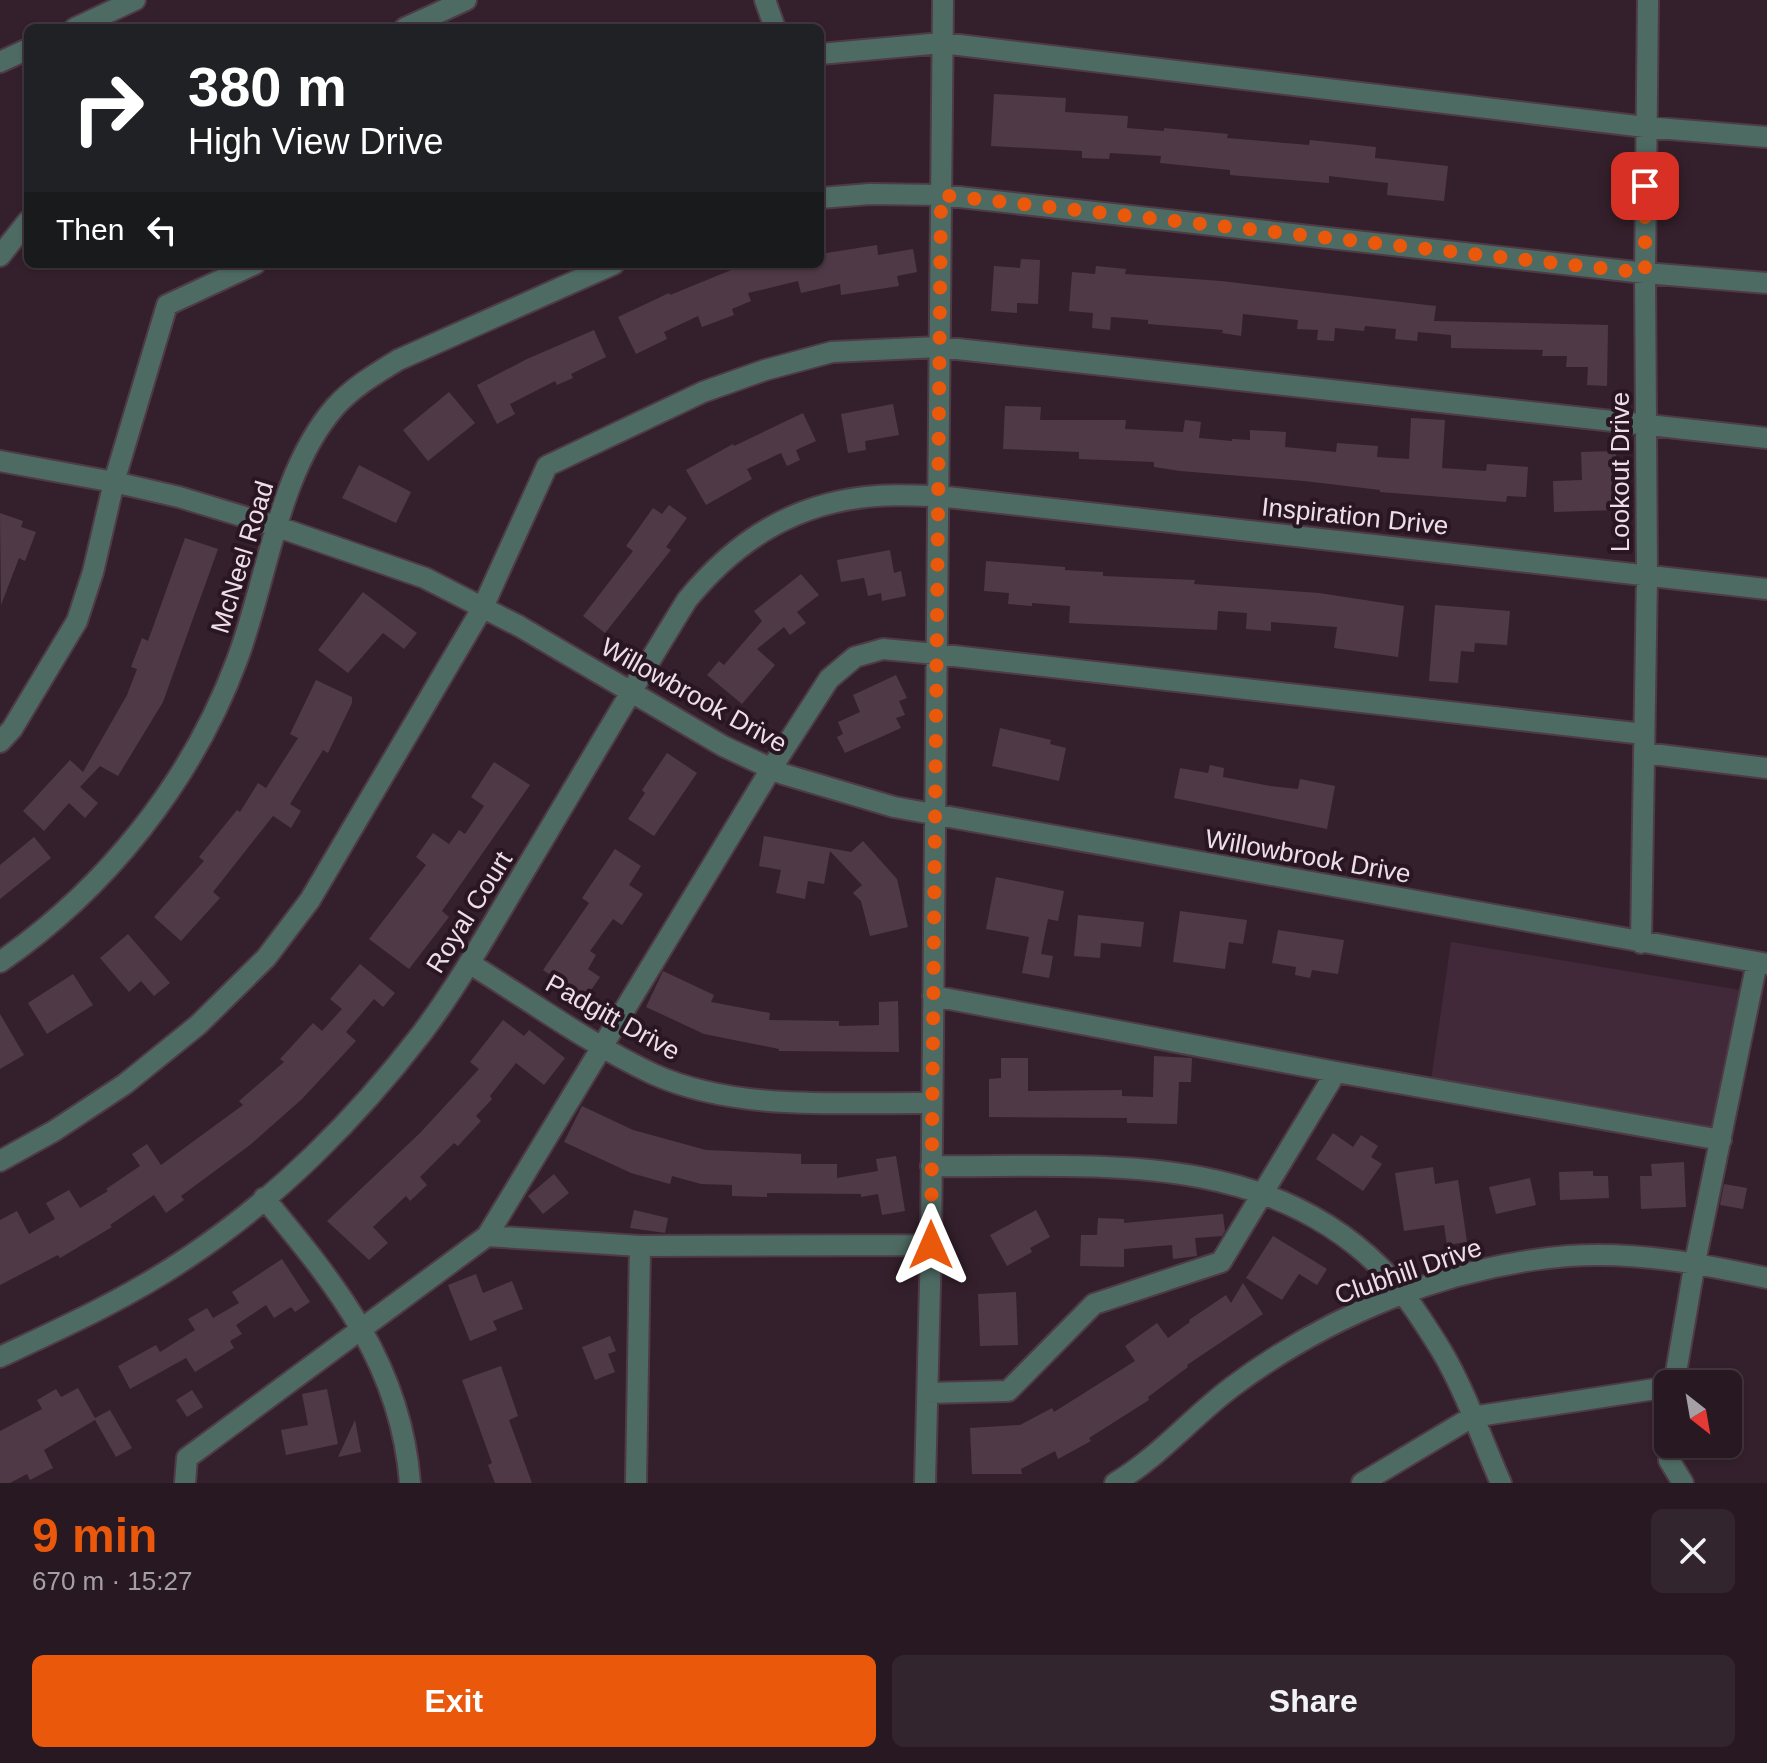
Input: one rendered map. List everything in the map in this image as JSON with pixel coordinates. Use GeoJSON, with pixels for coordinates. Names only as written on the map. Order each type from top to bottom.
{"type":"FeatureCollection","features":[{"type":"Feature","properties":{"kind":"street"},"geometry":{"type":"LineString","coordinates":[[84,24],[135,0]]}},
{"type":"Feature","properties":{"kind":"street"},"geometry":{"type":"LineString","coordinates":[[414,24],[466,0]]}},
{"type":"Feature","properties":{"kind":"street"},"geometry":{"type":"LineString","coordinates":[[765,0],[774,24]]}},
{"type":"Feature","properties":{"kind":"street"},"geometry":{"type":"LineString","coordinates":[[925,1483],[931,1245],[943,0]]}},
{"type":"Feature","properties":{"kind":"street","name":"Lookout Drive"},"geometry":{"type":"LineString","coordinates":[[1641,943],[1647,575],[1645,127],[1648,0]]}},
{"type":"Feature","properties":{"kind":"street"},"geometry":{"type":"LineString","coordinates":[[824,54],[942,43],[1645,127],[1767,137]]}},
{"type":"Feature","properties":{"kind":"street"},"geometry":{"type":"LineString","coordinates":[[0,62],[24,51]]}},
{"type":"Feature","properties":{"kind":"street"},"geometry":{"type":"LineString","coordinates":[[824,198],[870,194],[941,195],[1645,273],[1767,283]]}},
{"type":"Feature","properties":{"kind":"street"},"geometry":{"type":"LineString","coordinates":[[0,256],[24,226]]}},
{"type":"Feature","properties":{"kind":"street"},"geometry":{"type":"LineString","coordinates":[[0,742],[12,729],[77,621],[93,572],[114,482],[167,305],[246,268]]}},
{"type":"Feature","properties":{"kind":"street","name":"McNeel Road"},"geometry":{"type":"LineString","coordinates":[[0,962],[64,911],[110,866],[152,816],[187,761],[237,661],[292,483],[311,440],[336,406],[366,379],[398,360],[605,268]]}},
{"type":"Feature","properties":{"kind":"street"},"geometry":{"type":"LineString","coordinates":[[0,1161],[54,1131],[125,1084],[198,1025],[266,958],[310,900],[483,607],[547,466],[703,392],[765,370],[832,352],[939,347],[1767,438]]}},
{"type":"Feature","properties":{"kind":"street","name":"Willowbrook Drive"},"geometry":{"type":"LineString","coordinates":[[0,461],[179,497],[278,527],[425,578],[519,626],[723,746],[771,769],[848,794],[934,814],[1762,963]]}},
{"type":"Feature","properties":{"kind":"street","name":"Royal Court"},"geometry":{"type":"LineString","coordinates":[[0,1357],[120,1299],[188,1258],[300,1167],[399,1062],[469,963],[687,600],[711,571],[754,537],[808,509],[834,501],[877,495],[938,496]]}},
{"type":"Feature","properties":{"kind":"street","name":"Inspiration Drive"},"geometry":{"type":"LineString","coordinates":[[938,496],[1767,589]]}},
{"type":"Feature","properties":{"kind":"street"},"geometry":{"type":"LineString","coordinates":[[185,1483],[187,1458],[487,1236],[771,769],[829,679],[855,657],[883,649],[936,654],[1644,744],[1767,768]]}},
{"type":"Feature","properties":{"kind":"street","name":"Padgitt Drive"},"geometry":{"type":"LineString","coordinates":[[469,963],[603,1047],[654,1074],[698,1088],[777,1101],[932,1103]]}},
{"type":"Feature","properties":{"kind":"street"},"geometry":{"type":"LineString","coordinates":[[1676,1370],[1695,1262],[1762,963]]}},
{"type":"Feature","properties":{"kind":"street"},"geometry":{"type":"LineString","coordinates":[[933,996],[1721,1140]]}},
{"type":"Feature","properties":{"kind":"street"},"geometry":{"type":"LineString","coordinates":[[928,1393],[1008,1391],[1094,1304],[1221,1262],[1336,1072]]}},
{"type":"Feature","properties":{"kind":"street"},"geometry":{"type":"LineString","coordinates":[[931,1166],[1139,1168],[1219,1179],[1263,1192],[1313,1216],[1349,1239],[1380,1267],[1404,1295],[1443,1353],[1501,1483]]}},
{"type":"Feature","properties":{"kind":"street"},"geometry":{"type":"LineString","coordinates":[[264,1198],[321,1267],[364,1330],[381,1363],[401,1419],[410,1483]]}},
{"type":"Feature","properties":{"kind":"street"},"geometry":{"type":"LineString","coordinates":[[487,1236],[640,1246],[931,1245]]}},
{"type":"Feature","properties":{"kind":"street"},"geometry":{"type":"LineString","coordinates":[[636,1483],[640,1246]]}},
{"type":"Feature","properties":{"kind":"street","name":"Clubhill Drive"},"geometry":{"type":"LineString","coordinates":[[1115,1483],[1149,1460],[1232,1387],[1313,1334],[1371,1306],[1438,1283],[1501,1267],[1568,1256],[1632,1256],[1695,1262],[1767,1278]]}},
{"type":"Feature","properties":{"kind":"street"},"geometry":{"type":"LineString","coordinates":[[1362,1483],[1472,1417],[1654,1389]]}},
{"type":"Feature","properties":{"kind":"street"},"geometry":{"type":"LineString","coordinates":[[1669,1458],[1683,1483]]}},
{"type":"Feature","properties":{"kind":"shaded area"},"geometry":{"type":"Polygon","coordinates":[[[1451,942],[1740,990],[1717,1129],[1431,1081],[1451,942]]]}},
{"type":"Feature","properties":{"kind":"building"},"geometry":{"type":"Polygon","coordinates":[[[994,94],[1066,98],[1065,112],[1128,116],[1127,128],[1164,131],[1164,128],[1228,134],[1227,138],[1309,145],[1310,140],[1376,147],[1375,158],[1448,166],[1444,201],[1387,195],[1388,183],[1329,176],[1329,183],[1230,175],[1230,170],[1160,163],[1161,156],[1110,153],[1109,159],[1082,158],[1082,151],[991,146],[994,94]]]}},
{"type":"Feature","properties":{"kind":"building"},"geometry":{"type":"Polygon","coordinates":[[[877,245],[878,255],[913,249],[917,272],[897,276],[899,286],[841,295],[840,284],[801,293],[798,281],[748,293],[751,301],[732,309],[734,315],[702,327],[698,316],[664,332],[667,339],[636,354],[618,317],[669,293],[736,268],[824,268],[824,253],[877,245]]]}},
{"type":"Feature","properties":{"kind":"building"},"geometry":{"type":"Polygon","coordinates":[[[1021,259],[1040,260],[1038,304],[1017,303],[1017,313],[991,311],[994,266],[1020,268],[1021,259]]]}},
{"type":"Feature","properties":{"kind":"building"},"geometry":{"type":"Polygon","coordinates":[[[1096,266],[1126,269],[1125,274],[1221,281],[1436,306],[1434,321],[1608,325],[1607,386],[1587,385],[1588,367],[1566,367],[1567,356],[1542,356],[1543,350],[1451,348],[1451,335],[1418,332],[1417,341],[1395,339],[1396,329],[1365,326],[1364,331],[1335,328],[1334,341],[1317,340],[1318,330],[1297,329],[1298,320],[1243,314],[1241,336],[1222,333],[1223,330],[1148,324],[1148,320],[1111,317],[1110,330],[1092,328],[1093,313],[1069,311],[1072,272],[1095,274],[1096,266]]]}},
{"type":"Feature","properties":{"kind":"building"},"geometry":{"type":"Polygon","coordinates":[[[594,330],[606,357],[571,374],[573,378],[557,385],[555,381],[510,404],[515,414],[497,424],[477,385],[594,330]]]}},
{"type":"Feature","properties":{"kind":"building"},"geometry":{"type":"Polygon","coordinates":[[[449,392],[475,423],[428,461],[403,430],[449,392]]]}},
{"type":"Feature","properties":{"kind":"building"},"geometry":{"type":"Polygon","coordinates":[[[893,404],[899,435],[865,441],[866,450],[848,453],[841,414],[893,404]]]}},
{"type":"Feature","properties":{"kind":"building"},"geometry":{"type":"Polygon","coordinates":[[[1005,406],[1041,407],[1040,420],[1126,420],[1125,429],[1183,432],[1185,420],[1201,422],[1199,438],[1250,440],[1250,430],[1286,432],[1285,447],[1336,452],[1337,443],[1378,446],[1377,457],[1409,459],[1411,418],[1445,420],[1442,468],[1486,471],[1487,464],[1528,467],[1526,497],[1507,496],[1506,502],[1380,492],[1304,481],[1180,471],[1154,467],[1154,462],[1079,459],[1079,452],[1003,449],[1005,406]]]}},
{"type":"Feature","properties":{"kind":"building"},"geometry":{"type":"Polygon","coordinates":[[[803,413],[816,441],[796,450],[800,460],[787,466],[781,453],[747,469],[752,479],[706,505],[686,470],[733,444],[803,413]]]}},
{"type":"Feature","properties":{"kind":"building"},"geometry":{"type":"Polygon","coordinates":[[[1616,451],[1618,510],[1554,512],[1553,481],[1582,480],[1581,452],[1616,451]]]}},
{"type":"Feature","properties":{"kind":"building"},"geometry":{"type":"Polygon","coordinates":[[[359,465],[411,492],[396,523],[342,498],[359,465]]]}},
{"type":"Feature","properties":{"kind":"building"},"geometry":{"type":"Polygon","coordinates":[[[669,505],[687,518],[666,547],[671,550],[605,633],[583,616],[633,551],[626,546],[653,508],[662,514],[669,505]]]}},
{"type":"Feature","properties":{"kind":"building"},"geometry":{"type":"Polygon","coordinates":[[[0,513],[23,521],[21,527],[36,532],[25,561],[19,558],[1,605],[0,513]]]}},
{"type":"Feature","properties":{"kind":"building"},"geometry":{"type":"Polygon","coordinates":[[[185,538],[218,549],[163,702],[118,776],[100,766],[80,787],[98,803],[85,818],[69,803],[44,831],[23,811],[70,760],[83,772],[127,695],[137,669],[131,667],[142,638],[148,641],[185,538]]]}},
{"type":"Feature","properties":{"kind":"building"},"geometry":{"type":"Polygon","coordinates":[[[890,550],[894,573],[901,571],[906,596],[882,601],[881,593],[868,596],[864,578],[841,582],[837,560],[890,550]]]}},
{"type":"Feature","properties":{"kind":"building"},"geometry":{"type":"Polygon","coordinates":[[[986,561],[1065,567],[1065,570],[1103,572],[1103,576],[1195,580],[1194,584],[1319,593],[1404,606],[1398,657],[1334,648],[1337,627],[1271,622],[1271,631],[1246,629],[1247,613],[1218,611],[1217,630],[1069,623],[1070,606],[1008,604],[1009,593],[984,591],[986,561]]]}},
{"type":"Feature","properties":{"kind":"building"},"geometry":{"type":"Polygon","coordinates":[[[801,574],[819,595],[797,612],[806,623],[790,635],[784,627],[757,649],[775,665],[742,704],[707,675],[719,661],[724,665],[762,621],[754,611],[801,574]]]}},
{"type":"Feature","properties":{"kind":"building"},"geometry":{"type":"Polygon","coordinates":[[[363,592],[417,633],[404,649],[383,633],[348,673],[318,650],[363,592]]]}},
{"type":"Feature","properties":{"kind":"building"},"geometry":{"type":"Polygon","coordinates":[[[1435,605],[1510,611],[1507,645],[1475,643],[1474,652],[1461,651],[1458,683],[1429,681],[1435,605]]]}},
{"type":"Feature","properties":{"kind":"building"},"geometry":{"type":"Polygon","coordinates":[[[896,675],[907,698],[899,701],[905,715],[896,718],[901,728],[845,753],[837,737],[843,734],[838,722],[860,712],[853,695],[896,675]]]}},
{"type":"Feature","properties":{"kind":"building"},"geometry":{"type":"Polygon","coordinates":[[[316,680],[352,697],[352,703],[328,753],[323,750],[290,804],[301,811],[291,828],[273,816],[213,892],[220,898],[181,941],[154,917],[204,861],[199,857],[237,810],[240,812],[258,783],[266,788],[298,738],[290,734],[316,680]]]}},
{"type":"Feature","properties":{"kind":"building"},"geometry":{"type":"Polygon","coordinates":[[[1000,728],[1051,740],[1050,744],[1066,748],[1059,781],[992,766],[1000,728]]]}},
{"type":"Feature","properties":{"kind":"building"},"geometry":{"type":"Polygon","coordinates":[[[667,753],[697,773],[654,836],[628,819],[645,793],[642,790],[667,753]]]}},
{"type":"Feature","properties":{"kind":"building"},"geometry":{"type":"Polygon","coordinates":[[[494,762],[530,785],[442,911],[449,917],[409,969],[369,939],[426,865],[416,857],[433,833],[449,844],[459,830],[465,834],[484,806],[471,797],[494,762]]]}},
{"type":"Feature","properties":{"kind":"building"},"geometry":{"type":"Polygon","coordinates":[[[1210,765],[1224,768],[1223,777],[1270,786],[1298,789],[1300,779],[1335,786],[1327,829],[1174,798],[1180,768],[1208,773],[1210,765]]]}},
{"type":"Feature","properties":{"kind":"building"},"geometry":{"type":"Polygon","coordinates":[[[764,836],[851,852],[863,841],[897,879],[908,927],[870,936],[861,901],[853,893],[862,885],[830,851],[824,884],[808,881],[805,899],[776,893],[781,870],[759,866],[764,836]]]}},
{"type":"Feature","properties":{"kind":"building"},"geometry":{"type":"Polygon","coordinates":[[[34,837],[51,858],[0,899],[0,865],[34,837]]]}},
{"type":"Feature","properties":{"kind":"building"},"geometry":{"type":"Polygon","coordinates":[[[615,849],[641,866],[629,885],[643,894],[622,925],[613,919],[590,951],[596,955],[588,969],[600,977],[585,999],[543,970],[589,903],[582,898],[615,849]]]}},
{"type":"Feature","properties":{"kind":"building"},"geometry":{"type":"Polygon","coordinates":[[[996,877],[1064,891],[1058,921],[1048,919],[1041,954],[1053,956],[1049,978],[1022,973],[1029,937],[986,929],[996,877]]]}},
{"type":"Feature","properties":{"kind":"building"},"geometry":{"type":"Polygon","coordinates":[[[1180,911],[1247,920],[1243,944],[1229,942],[1225,969],[1173,962],[1180,911]]]}},
{"type":"Feature","properties":{"kind":"building"},"geometry":{"type":"Polygon","coordinates":[[[1078,915],[1144,922],[1141,947],[1101,943],[1100,958],[1074,956],[1078,915]]]}},
{"type":"Feature","properties":{"kind":"building"},"geometry":{"type":"Polygon","coordinates":[[[1278,930],[1344,940],[1338,974],[1312,970],[1310,978],[1295,975],[1296,967],[1272,963],[1278,930]]]}},
{"type":"Feature","properties":{"kind":"building"},"geometry":{"type":"Polygon","coordinates":[[[128,934],[170,983],[154,996],[141,981],[129,992],[100,958],[128,934]]]}},
{"type":"Feature","properties":{"kind":"building"},"geometry":{"type":"Polygon","coordinates":[[[360,964],[395,993],[383,1007],[374,999],[346,1032],[356,1041],[302,1099],[250,1145],[181,1196],[184,1200],[166,1213],[154,1195],[110,1225],[112,1227],[60,1258],[58,1255],[0,1285],[0,1220],[17,1211],[29,1234],[55,1219],[46,1203],[69,1190],[80,1208],[140,1166],[132,1154],[147,1144],[161,1165],[243,1105],[239,1101],[284,1062],[280,1059],[313,1023],[322,1031],[342,1009],[330,999],[360,964]]]}},
{"type":"Feature","properties":{"kind":"building"},"geometry":{"type":"Polygon","coordinates":[[[663,971],[714,995],[711,1002],[770,1013],[769,1020],[839,1021],[839,1026],[879,1025],[879,1002],[898,1001],[899,1052],[779,1051],[704,1034],[646,1007],[663,971]]]}},
{"type":"Feature","properties":{"kind":"building"},"geometry":{"type":"Polygon","coordinates":[[[73,974],[93,1005],[47,1034],[28,1003],[73,974]]]}},
{"type":"Feature","properties":{"kind":"building"},"geometry":{"type":"Polygon","coordinates":[[[0,1014],[24,1055],[0,1069],[0,1014]]]}},
{"type":"Feature","properties":{"kind":"building"},"geometry":{"type":"Polygon","coordinates":[[[503,1020],[524,1036],[529,1030],[565,1058],[544,1085],[516,1063],[490,1096],[492,1099],[476,1116],[481,1121],[458,1146],[454,1143],[420,1177],[427,1185],[410,1201],[406,1196],[373,1227],[388,1243],[369,1260],[327,1221],[420,1133],[479,1069],[470,1062],[503,1020]]]}},
{"type":"Feature","properties":{"kind":"building"},"geometry":{"type":"Polygon","coordinates":[[[1154,1056],[1192,1058],[1191,1082],[1179,1082],[1177,1124],[1127,1123],[1127,1118],[989,1117],[989,1079],[1001,1078],[1001,1058],[1028,1058],[1028,1091],[1122,1090],[1122,1096],[1153,1097],[1154,1056]]]}},
{"type":"Feature","properties":{"kind":"building"},"geometry":{"type":"Polygon","coordinates":[[[582,1106],[633,1130],[706,1150],[801,1154],[801,1164],[837,1164],[837,1178],[878,1171],[876,1159],[896,1156],[905,1211],[882,1215],[878,1194],[861,1197],[861,1194],[767,1193],[767,1197],[732,1196],[732,1185],[701,1184],[672,1176],[670,1184],[631,1173],[564,1142],[582,1106]]]}},
{"type":"Feature","properties":{"kind":"building"},"geometry":{"type":"Polygon","coordinates":[[[1333,1133],[1353,1147],[1361,1135],[1378,1146],[1371,1157],[1382,1164],[1363,1191],[1316,1159],[1333,1133]]]}},
{"type":"Feature","properties":{"kind":"building"},"geometry":{"type":"Polygon","coordinates":[[[1684,1162],[1686,1207],[1641,1209],[1640,1176],[1652,1176],[1651,1164],[1684,1162]]]}},
{"type":"Feature","properties":{"kind":"building"},"geometry":{"type":"Polygon","coordinates":[[[1433,1167],[1435,1184],[1458,1180],[1467,1242],[1447,1245],[1444,1225],[1404,1231],[1395,1173],[1433,1167]]]}},
{"type":"Feature","properties":{"kind":"building"},"geometry":{"type":"Polygon","coordinates":[[[1593,1171],[1593,1176],[1608,1176],[1609,1198],[1560,1200],[1559,1172],[1593,1171]]]}},
{"type":"Feature","properties":{"kind":"building"},"geometry":{"type":"Polygon","coordinates":[[[554,1174],[569,1193],[543,1214],[528,1196],[554,1174]]]}},
{"type":"Feature","properties":{"kind":"building"},"geometry":{"type":"Polygon","coordinates":[[[1530,1178],[1536,1205],[1496,1214],[1489,1187],[1530,1178]]]}},
{"type":"Feature","properties":{"kind":"building"},"geometry":{"type":"Polygon","coordinates":[[[1724,1184],[1747,1188],[1743,1209],[1720,1205],[1724,1184]]]}},
{"type":"Feature","properties":{"kind":"building"},"geometry":{"type":"Polygon","coordinates":[[[634,1210],[668,1218],[665,1233],[630,1228],[634,1210]]]}},
{"type":"Feature","properties":{"kind":"building"},"geometry":{"type":"Polygon","coordinates":[[[1036,1210],[1050,1237],[1007,1266],[990,1235],[1036,1210]]]}},
{"type":"Feature","properties":{"kind":"building"},"geometry":{"type":"Polygon","coordinates":[[[1223,1214],[1225,1231],[1222,1236],[1195,1238],[1197,1256],[1173,1259],[1172,1245],[1124,1249],[1124,1267],[1080,1266],[1081,1235],[1097,1235],[1098,1218],[1124,1219],[1124,1223],[1223,1214]]]}},
{"type":"Feature","properties":{"kind":"building"},"geometry":{"type":"Polygon","coordinates":[[[1273,1236],[1327,1269],[1317,1285],[1299,1274],[1282,1300],[1246,1278],[1273,1236]]]}},
{"type":"Feature","properties":{"kind":"building"},"geometry":{"type":"Polygon","coordinates":[[[282,1259],[310,1302],[295,1312],[291,1307],[274,1318],[266,1305],[236,1325],[242,1334],[230,1341],[234,1348],[195,1372],[186,1358],[130,1389],[118,1366],[156,1345],[160,1352],[195,1330],[188,1319],[207,1308],[213,1318],[239,1303],[232,1292],[282,1259]]]}},
{"type":"Feature","properties":{"kind":"building"},"geometry":{"type":"Polygon","coordinates":[[[476,1274],[483,1293],[512,1281],[523,1309],[493,1321],[497,1330],[470,1341],[448,1285],[476,1274]]]}},
{"type":"Feature","properties":{"kind":"building"},"geometry":{"type":"Polygon","coordinates":[[[1243,1283],[1263,1314],[1187,1365],[1148,1397],[1149,1400],[1089,1438],[1091,1441],[1058,1459],[1055,1451],[1021,1469],[1022,1474],[972,1474],[970,1428],[1020,1425],[1052,1408],[1054,1412],[1135,1361],[1125,1346],[1157,1323],[1168,1338],[1226,1295],[1231,1303],[1243,1283]]]}},
{"type":"Feature","properties":{"kind":"building"},"geometry":{"type":"Polygon","coordinates":[[[1016,1292],[1018,1345],[980,1346],[978,1294],[1016,1292]]]}},
{"type":"Feature","properties":{"kind":"building"},"geometry":{"type":"Polygon","coordinates":[[[610,1336],[616,1351],[608,1354],[615,1372],[595,1380],[582,1347],[610,1336]]]}},
{"type":"Feature","properties":{"kind":"building"},"geometry":{"type":"Polygon","coordinates":[[[501,1366],[518,1416],[509,1420],[532,1483],[495,1483],[488,1465],[492,1463],[462,1380],[501,1366]]]}},
{"type":"Feature","properties":{"kind":"building"},"geometry":{"type":"Polygon","coordinates":[[[78,1388],[95,1418],[110,1410],[132,1448],[116,1457],[95,1420],[44,1450],[53,1468],[30,1480],[27,1474],[10,1483],[0,1483],[0,1431],[42,1409],[37,1400],[56,1389],[61,1397],[78,1388]]]}},
{"type":"Feature","properties":{"kind":"building"},"geometry":{"type":"Polygon","coordinates":[[[327,1389],[338,1444],[286,1455],[281,1430],[308,1425],[302,1394],[327,1389]]]}},
{"type":"Feature","properties":{"kind":"building"},"geometry":{"type":"Polygon","coordinates":[[[192,1390],[203,1407],[187,1417],[176,1400],[192,1390]]]}},
{"type":"Feature","properties":{"kind":"building"},"geometry":{"type":"Polygon","coordinates":[[[355,1420],[361,1452],[338,1457],[355,1420]]]}},
{"type":"Feature","properties":{"kind":"route"},"geometry":{"type":"LineString","coordinates":[[931,1245],[941,195],[1645,273],[1645,186]]}}]}
